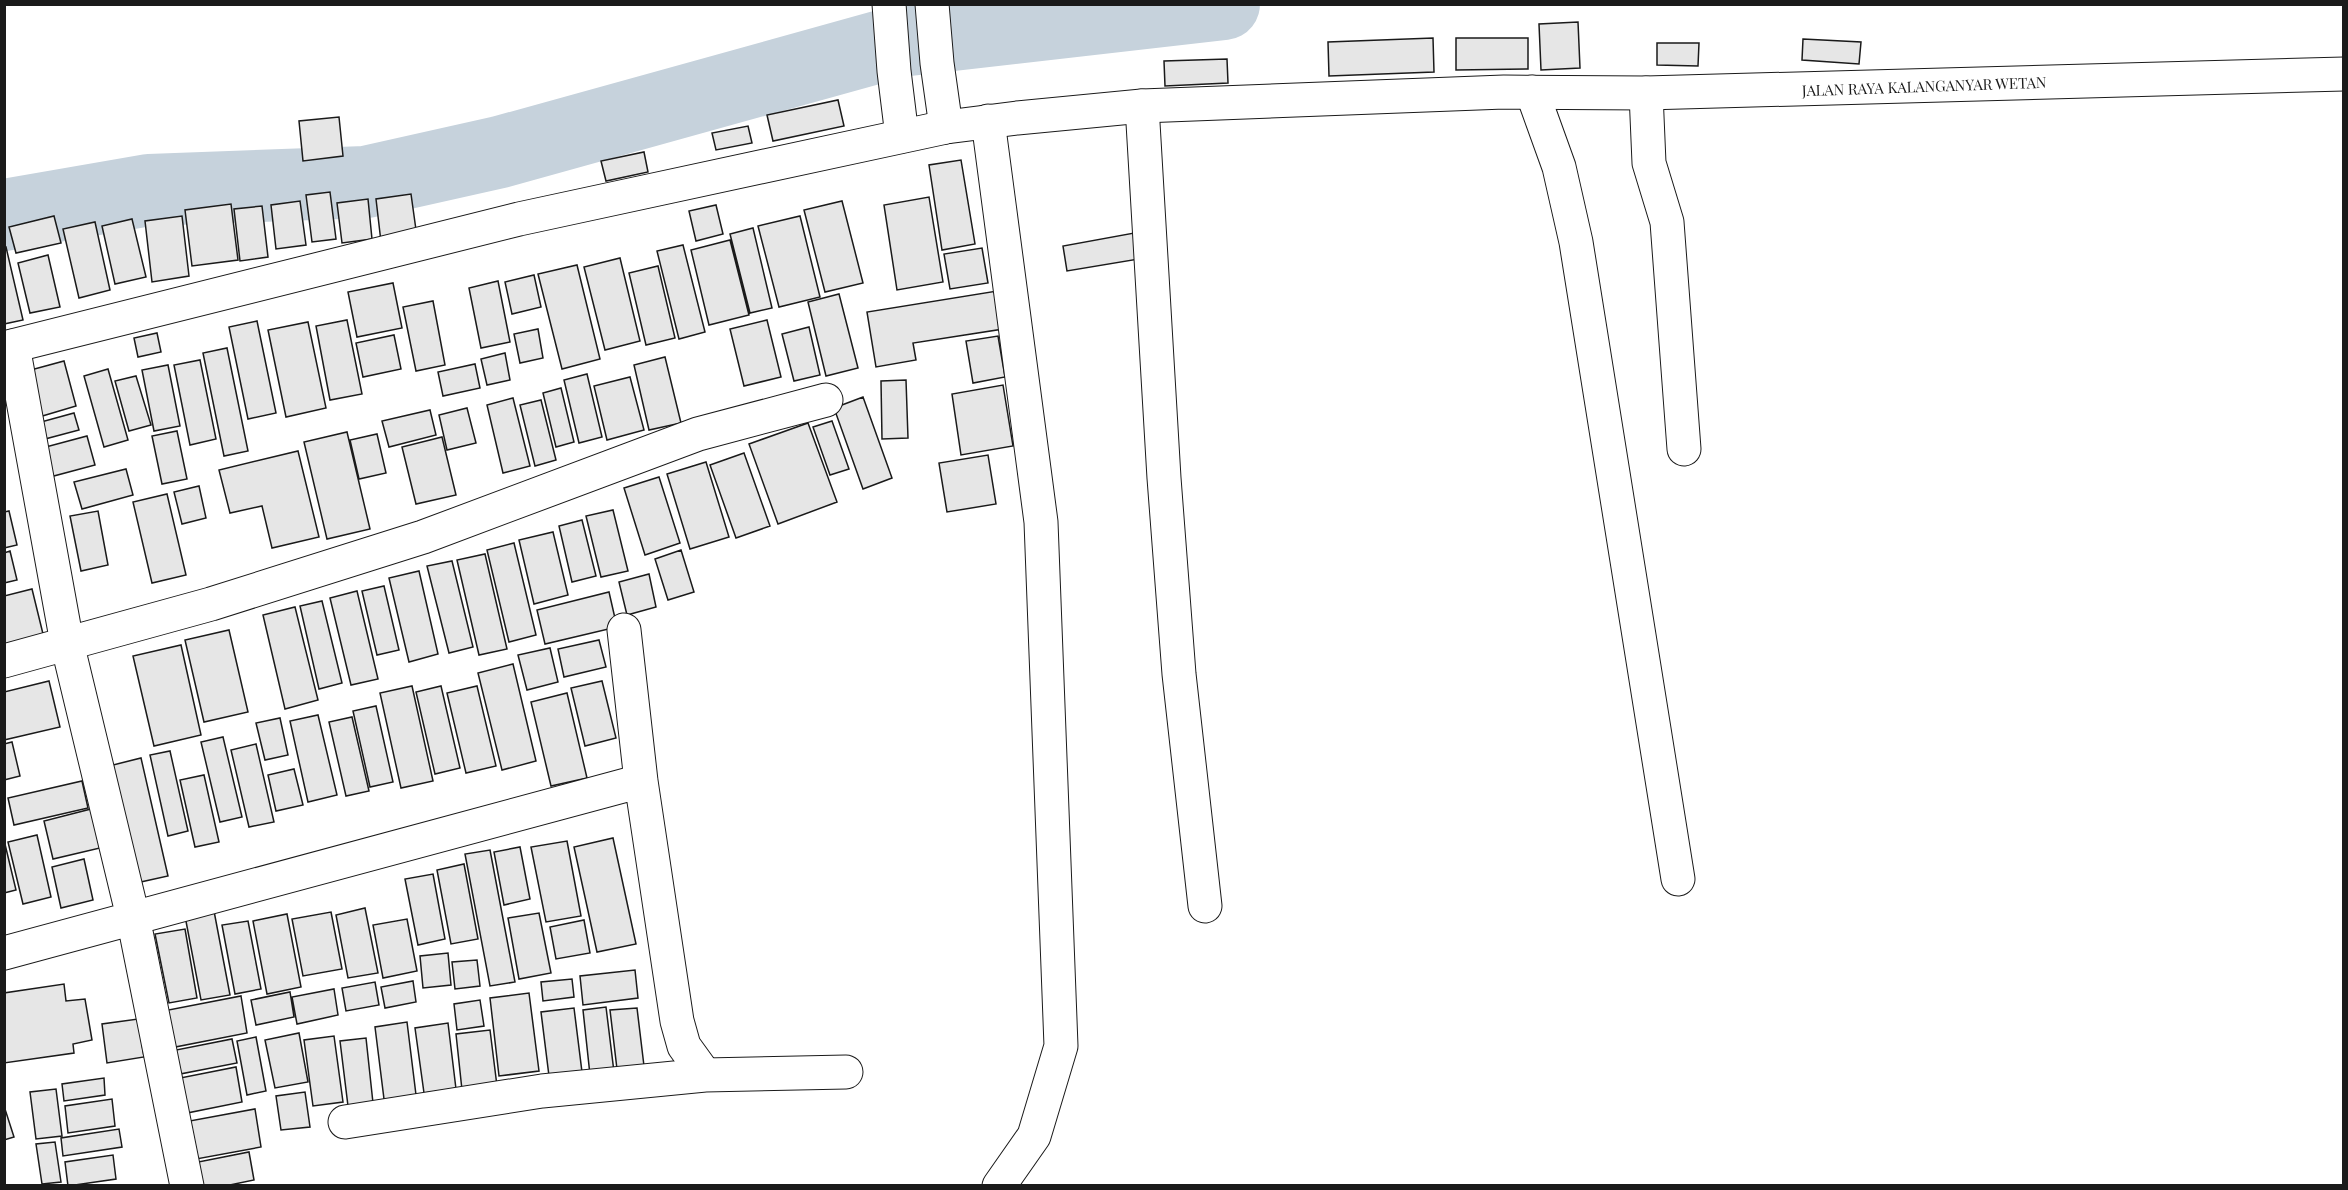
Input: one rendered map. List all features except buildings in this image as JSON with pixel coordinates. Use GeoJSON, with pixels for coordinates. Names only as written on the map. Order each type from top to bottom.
{"type":"FeatureCollection","features":[{"type":"Feature","properties":{"kind":"street"},"geometry":{"type":"LineString","coordinates":[[889,4],[902,136]]}},
{"type":"Feature","properties":{"kind":"street"},"geometry":{"type":"LineString","coordinates":[[932,4],[946,127]]}},
{"type":"Feature","properties":{"kind":"street","name":"JALAN RAYA KALANGANYAR WETAN"},"geometry":{"type":"LineString","coordinates":[[9,347],[519,219],[902,136],[1002,119],[1142,106],[1518,92],[1647,93],[2343,74]]}},
{"type":"Feature","properties":{"kind":"street"},"geometry":{"type":"LineString","coordinates":[[1518,92],[1559,167],[1576,242],[1678,879]]}},
{"type":"Feature","properties":{"kind":"street"},"geometry":{"type":"LineString","coordinates":[[1647,93],[1649,163],[1667,222],[1684,449]]}},
{"type":"Feature","properties":{"kind":"street"},"geometry":{"type":"LineString","coordinates":[[1142,106],[1163,467],[1179,674],[1205,906]]}},
{"type":"Feature","properties":{"kind":"street"},"geometry":{"type":"LineString","coordinates":[[999,1185],[1034,1136],[1061,1046],[1041,522],[1002,119]]}},
{"type":"Feature","properties":{"kind":"street"},"geometry":{"type":"LineString","coordinates":[[9,347],[67,643],[133,917],[187,1185]]}},
{"type":"Feature","properties":{"kind":"street"},"geometry":{"type":"LineString","coordinates":[[4,661],[211,604],[412,540],[698,434],[826,400]]}},
{"type":"Feature","properties":{"kind":"street"},"geometry":{"type":"LineString","coordinates":[[624,630],[641,781],[676,1021],[684,1046],[705,1076]]}},
{"type":"Feature","properties":{"kind":"street"},"geometry":{"type":"LineString","coordinates":[[4,953],[641,781]]}},
{"type":"Feature","properties":{"kind":"street"},"geometry":{"type":"LineString","coordinates":[[345,1122],[542,1091],[705,1076],[846,1072]]}},
{"type":"Feature","properties":{"kind":"waterway"},"geometry":{"type":"LineString","coordinates":[[4,215],[149,190],[366,182],[500,152],[900,41],[1224,4]]}}]}
